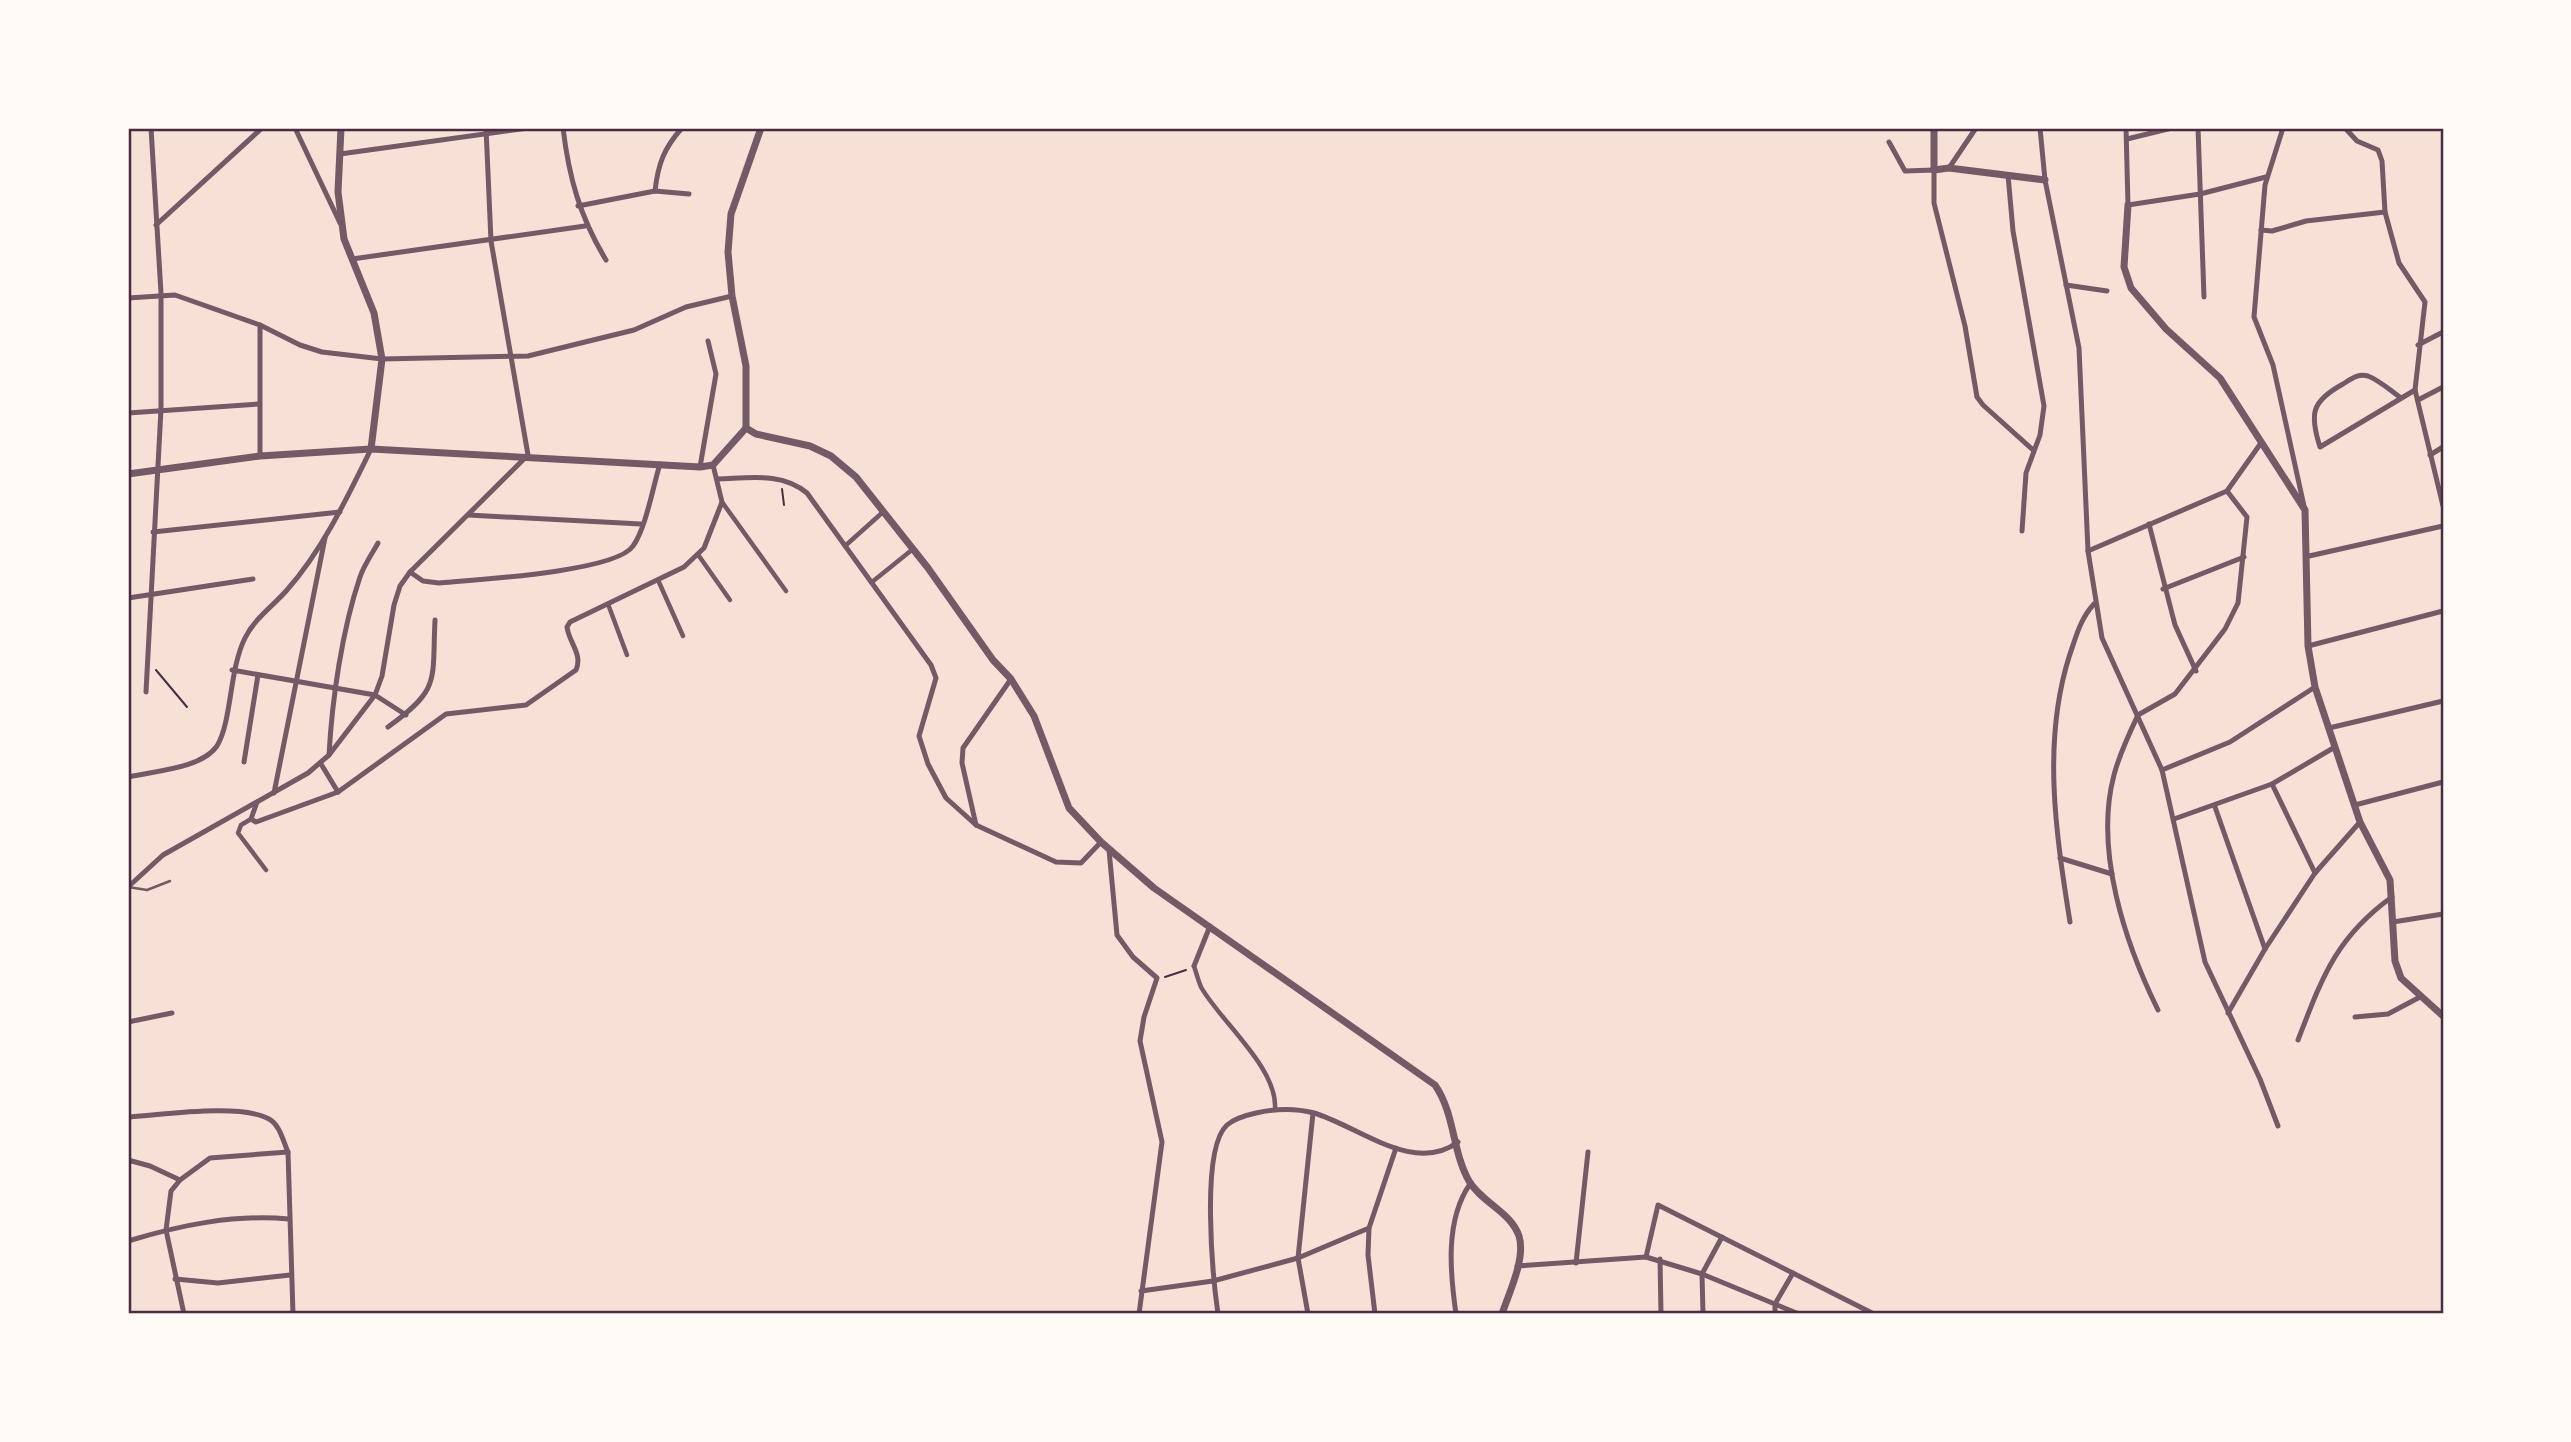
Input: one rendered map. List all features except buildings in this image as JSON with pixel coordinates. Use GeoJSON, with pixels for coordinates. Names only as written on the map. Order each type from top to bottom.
{"type":"FeatureCollection","features":[{"type":"Feature","properties":{"kind":"street"},"geometry":{"type":"LineString","coordinates":[[146,692],[161,409],[161,293],[151,128]]}},
{"type":"Feature","properties":{"kind":"street"},"geometry":{"type":"LineString","coordinates":[[155,225],[262,128]]}},
{"type":"Feature","properties":{"kind":"street"},"geometry":{"type":"LineString","coordinates":[[295,128],[343,229]]}},
{"type":"Feature","properties":{"kind":"street"},"geometry":{"type":"LineString","coordinates":[[128,777],[192,762],[216,746],[224,726],[232,670],[246,636],[263,612],[287,590],[326,534],[371,449],[382,359],[374,313],[352,260],[343,229],[338,192],[341,128]]}},
{"type":"Feature","properties":{"kind":"street"},"geometry":{"type":"LineString","coordinates":[[340,154],[486,131],[528,128]]}},
{"type":"Feature","properties":{"kind":"street"},"geometry":{"type":"LineString","coordinates":[[563,128],[578,206],[585,226],[606,260]]}},
{"type":"Feature","properties":{"kind":"street"},"geometry":{"type":"LineString","coordinates":[[656,191],[662,156],[682,128]]}},
{"type":"Feature","properties":{"kind":"street"},"geometry":{"type":"LineString","coordinates":[[128,474],[260,456],[371,449],[528,455],[700,467],[713,465],[746,428],[746,366],[732,296],[728,252],[731,214],[761,128]]}},
{"type":"Feature","properties":{"kind":"street"},"geometry":{"type":"LineString","coordinates":[[1934,128],[1934,203],[1965,326],[1977,397],[2034,450]]}},
{"type":"Feature","properties":{"kind":"street"},"geometry":{"type":"LineString","coordinates":[[1949,168],[1976,128]]}},
{"type":"Feature","properties":{"kind":"street"},"geometry":{"type":"LineString","coordinates":[[2040,128],[2045,180],[2079,348],[2088,551],[2094,604],[2102,638],[2162,770],[2205,961],[2260,1079],[2277,1126]]}},
{"type":"Feature","properties":{"kind":"street"},"geometry":{"type":"LineString","coordinates":[[2126,128],[2128,205],[2124,267],[2130,288],[2166,329],[2220,378],[2305,510]]}},
{"type":"Feature","properties":{"kind":"street"},"geometry":{"type":"LineString","coordinates":[[2127,139],[2172,128]]}},
{"type":"Feature","properties":{"kind":"street"},"geometry":{"type":"LineString","coordinates":[[2198,128],[2204,297]]}},
{"type":"Feature","properties":{"kind":"street"},"geometry":{"type":"LineString","coordinates":[[2283,128],[2266,177],[2254,317],[2273,365],[2305,510],[2309,556],[2308,646],[2315,687],[2361,822],[2390,880],[2395,961],[2402,978],[2443,1016]]}},
{"type":"Feature","properties":{"kind":"street"},"geometry":{"type":"LineString","coordinates":[[2346,128],[2357,141],[2378,150],[2382,161],[2385,212],[2399,263],[2424,302],[2415,390],[2443,506]]}},
{"type":"Feature","properties":{"kind":"street"},"geometry":{"type":"LineString","coordinates":[[486,131],[491,242],[528,455]]}},
{"type":"Feature","properties":{"kind":"street"},"geometry":{"type":"LineString","coordinates":[[1889,142],[1905,171],[1949,168],[2045,180]]}},
{"type":"Feature","properties":{"kind":"street"},"geometry":{"type":"LineString","coordinates":[[2008,175],[2019,267],[2044,406],[2040,435],[2026,473],[2022,531]]}},
{"type":"Feature","properties":{"kind":"street"},"geometry":{"type":"LineString","coordinates":[[2128,205],[2200,194],[2266,177]]}},
{"type":"Feature","properties":{"kind":"street"},"geometry":{"type":"LineString","coordinates":[[578,206],[656,191],[688,194]]}},
{"type":"Feature","properties":{"kind":"street"},"geometry":{"type":"LineString","coordinates":[[2261,230],[2272,231],[2306,221],[2385,212]]}},
{"type":"Feature","properties":{"kind":"street"},"geometry":{"type":"LineString","coordinates":[[352,260],[491,242],[585,226]]}},
{"type":"Feature","properties":{"kind":"street"},"geometry":{"type":"LineString","coordinates":[[2066,285],[2107,291]]}},
{"type":"Feature","properties":{"kind":"street"},"geometry":{"type":"LineString","coordinates":[[128,298],[161,293],[186,298],[260,325],[300,345],[323,352],[382,359],[528,356],[634,330],[686,307],[732,296]]}},
{"type":"Feature","properties":{"kind":"street"},"geometry":{"type":"LineString","coordinates":[[260,325],[260,456]]}},
{"type":"Feature","properties":{"kind":"street"},"geometry":{"type":"LineString","coordinates":[[2418,346],[2443,332]]}},
{"type":"Feature","properties":{"kind":"street"},"geometry":{"type":"LineString","coordinates":[[700,467],[716,374],[708,341]]}},
{"type":"Feature","properties":{"kind":"street"},"geometry":{"type":"LineString","coordinates":[[2401,398],[2370,377],[2364,376],[2356,376],[2321,396],[2314,412],[2320,447],[2415,390]]}},
{"type":"Feature","properties":{"kind":"street"},"geometry":{"type":"LineString","coordinates":[[2418,400],[2443,387]]}},
{"type":"Feature","properties":{"kind":"street"},"geometry":{"type":"LineString","coordinates":[[128,414],[161,409],[259,404]]}},
{"type":"Feature","properties":{"kind":"street"},"geometry":{"type":"LineString","coordinates":[[746,428],[756,434],[796,441],[831,456],[856,477],[913,549],[993,660],[1011,679],[1034,716],[1069,808],[1101,842],[1154,888],[1435,1085],[1446,1101],[1470,1184],[1511,1224],[1519,1236],[1517,1266],[1502,1314]]}},
{"type":"Feature","properties":{"kind":"street"},"geometry":{"type":"LineString","coordinates":[[2088,551],[2227,491],[2261,443]]}},
{"type":"Feature","properties":{"kind":"street"},"geometry":{"type":"LineString","coordinates":[[2430,455],[2443,447]]}},
{"type":"Feature","properties":{"kind":"street"},"geometry":{"type":"LineString","coordinates":[[128,887],[163,855],[274,793],[320,764],[329,755],[375,695],[382,676],[394,605],[400,586],[410,572],[528,455]]}},
{"type":"Feature","properties":{"kind":"street"},"geometry":{"type":"LineString","coordinates":[[410,572],[423,581],[439,583],[505,577],[589,565],[629,551],[641,524],[660,464]]}},
{"type":"Feature","properties":{"kind":"street"},"geometry":{"type":"LineString","coordinates":[[713,465],[722,502],[786,592]]}},
{"type":"Feature","properties":{"kind":"street"},"geometry":{"type":"LineString","coordinates":[[718,479],[781,478],[795,483],[807,493],[872,582],[931,665],[936,678],[919,736],[928,764],[946,798],[976,825],[1056,862],[1081,863],[1101,842]]}},
{"type":"Feature","properties":{"kind":"street"},"geometry":{"type":"LineString","coordinates":[[2158,1010],[2135,962],[2112,874],[2108,808],[2114,775],[2138,715],[2175,694],[2196,671],[2225,629],[2238,603],[2246,517],[2227,491]]}},
{"type":"Feature","properties":{"kind":"street"},"geometry":{"type":"LineString","coordinates":[[251,819],[256,822],[270,819],[338,792],[446,714],[526,705],[576,670],[580,662],[567,627],[570,622],[658,580],[699,555],[722,502]]}},
{"type":"Feature","properties":{"kind":"street"},"geometry":{"type":"LineString","coordinates":[[153,532],[340,512]]}},
{"type":"Feature","properties":{"kind":"street"},"geometry":{"type":"LineString","coordinates":[[845,546],[883,512]]}},
{"type":"Feature","properties":{"kind":"street"},"geometry":{"type":"LineString","coordinates":[[468,514],[641,524]]}},
{"type":"Feature","properties":{"kind":"street"},"geometry":{"type":"LineString","coordinates":[[2149,524],[2163,589],[2175,625],[2196,671]]}},
{"type":"Feature","properties":{"kind":"street"},"geometry":{"type":"LineString","coordinates":[[2309,556],[2443,526]]}},
{"type":"Feature","properties":{"kind":"street"},"geometry":{"type":"LineString","coordinates":[[274,793],[326,534]]}},
{"type":"Feature","properties":{"kind":"street"},"geometry":{"type":"LineString","coordinates":[[329,755],[337,688],[360,575],[378,543]]}},
{"type":"Feature","properties":{"kind":"street"},"geometry":{"type":"LineString","coordinates":[[872,582],[913,549]]}},
{"type":"Feature","properties":{"kind":"street"},"geometry":{"type":"LineString","coordinates":[[699,555],[730,600]]}},
{"type":"Feature","properties":{"kind":"street"},"geometry":{"type":"LineString","coordinates":[[2163,589],[2244,557]]}},
{"type":"Feature","properties":{"kind":"street"},"geometry":{"type":"LineString","coordinates":[[128,598],[253,579]]}},
{"type":"Feature","properties":{"kind":"street"},"geometry":{"type":"LineString","coordinates":[[658,580],[683,636]]}},
{"type":"Feature","properties":{"kind":"street"},"geometry":{"type":"LineString","coordinates":[[608,604],[627,655]]}},
{"type":"Feature","properties":{"kind":"street"},"geometry":{"type":"LineString","coordinates":[[2070,922],[2060,858],[2052,754],[2057,696],[2079,625],[2094,604]]}},
{"type":"Feature","properties":{"kind":"street"},"geometry":{"type":"LineString","coordinates":[[2308,646],[2443,611]]}},
{"type":"Feature","properties":{"kind":"street"},"geometry":{"type":"LineString","coordinates":[[388,727],[406,715],[428,693],[431,685],[435,621]]}},
{"type":"Feature","properties":{"kind":"street"},"geometry":{"type":"LineString","coordinates":[[232,670],[375,695],[406,715]]}},
{"type":"Feature","properties":{"kind":"street"},"geometry":{"type":"LineString","coordinates":[[244,762],[258,675]]}},
{"type":"Feature","properties":{"kind":"street"},"geometry":{"type":"LineString","coordinates":[[976,825],[962,763],[963,748],[1011,679]]}},
{"type":"Feature","properties":{"kind":"street"},"geometry":{"type":"LineString","coordinates":[[2162,770],[2230,742],[2315,687]]}},
{"type":"Feature","properties":{"kind":"street"},"geometry":{"type":"LineString","coordinates":[[2329,728],[2443,701]]}},
{"type":"Feature","properties":{"kind":"street"},"geometry":{"type":"LineString","coordinates":[[2174,819],[2215,807],[2272,784],[2335,747]]}},
{"type":"Feature","properties":{"kind":"street"},"geometry":{"type":"LineString","coordinates":[[320,764],[338,792]]}},
{"type":"Feature","properties":{"kind":"street"},"geometry":{"type":"LineString","coordinates":[[2355,805],[2443,782]]}},
{"type":"Feature","properties":{"kind":"street"},"geometry":{"type":"LineString","coordinates":[[2272,784],[2315,873]]}},
{"type":"Feature","properties":{"kind":"street"},"geometry":{"type":"LineString","coordinates":[[257,802],[251,819],[241,825],[237,833],[265,870]]}},
{"type":"Feature","properties":{"kind":"street"},"geometry":{"type":"LineString","coordinates":[[2215,807],[2265,949]]}},
{"type":"Feature","properties":{"kind":"street"},"geometry":{"type":"LineString","coordinates":[[2228,1013],[2265,949],[2315,873],[2361,822]]}},
{"type":"Feature","properties":{"kind":"street"},"geometry":{"type":"LineString","coordinates":[[1110,850],[1117,934],[1133,957],[1157,978],[1144,1017],[1140,1041],[1162,1142],[1139,1314]]}},
{"type":"Feature","properties":{"kind":"street"},"geometry":{"type":"LineString","coordinates":[[2060,858],[2112,874]]}},
{"type":"Feature","properties":{"kind":"street"},"geometry":{"type":"LineString","coordinates":[[2298,1040],[2325,970],[2363,921],[2392,897]]}},
{"type":"Feature","properties":{"kind":"street"},"geometry":{"type":"LineString","coordinates":[[2393,922],[2443,914]]}},
{"type":"Feature","properties":{"kind":"street"},"geometry":{"type":"LineString","coordinates":[[1210,926],[1194,966],[1202,987],[1251,1051],[1276,1097],[1275,1109]]}},
{"type":"Feature","properties":{"kind":"street"},"geometry":{"type":"LineString","coordinates":[[2355,1017],[2388,1014],[2420,997]]}},
{"type":"Feature","properties":{"kind":"street"},"geometry":{"type":"LineString","coordinates":[[128,1022],[172,1013]]}},
{"type":"Feature","properties":{"kind":"street"},"geometry":{"type":"LineString","coordinates":[[1218,1314],[1213,1281],[1209,1201],[1219,1141],[1226,1126],[1246,1115],[1275,1109],[1313,1113],[1396,1148],[1428,1155],[1446,1151],[1458,1142]]}},
{"type":"Feature","properties":{"kind":"street"},"geometry":{"type":"LineString","coordinates":[[128,1117],[217,1111],[270,1119],[278,1128],[288,1152],[293,1314]]}},
{"type":"Feature","properties":{"kind":"street"},"geometry":{"type":"LineString","coordinates":[[1308,1314],[1298,1258],[1313,1113]]}},
{"type":"Feature","properties":{"kind":"street"},"geometry":{"type":"LineString","coordinates":[[1375,1314],[1368,1255],[1369,1228],[1396,1148]]}},
{"type":"Feature","properties":{"kind":"street"},"geometry":{"type":"LineString","coordinates":[[184,1314],[166,1230],[167,1201],[180,1180],[211,1158],[288,1152]]}},
{"type":"Feature","properties":{"kind":"street"},"geometry":{"type":"LineString","coordinates":[[1576,1263],[1588,1152]]}},
{"type":"Feature","properties":{"kind":"street"},"geometry":{"type":"LineString","coordinates":[[128,1160],[150,1166],[180,1180]]}},
{"type":"Feature","properties":{"kind":"street"},"geometry":{"type":"LineString","coordinates":[[1456,1314],[1451,1253],[1460,1202],[1470,1184]]}},
{"type":"Feature","properties":{"kind":"street"},"geometry":{"type":"LineString","coordinates":[[1646,1257],[1658,1205],[1873,1314]]}},
{"type":"Feature","properties":{"kind":"street"},"geometry":{"type":"LineString","coordinates":[[128,1241],[166,1230],[238,1217],[289,1219]]}},
{"type":"Feature","properties":{"kind":"street"},"geometry":{"type":"LineString","coordinates":[[1142,1291],[1213,1281],[1298,1258],[1369,1228]]}},
{"type":"Feature","properties":{"kind":"street"},"geometry":{"type":"LineString","coordinates":[[1703,1314],[1702,1274],[1722,1237]]}},
{"type":"Feature","properties":{"kind":"street"},"geometry":{"type":"LineString","coordinates":[[1517,1266],[1646,1257],[1660,1259],[1798,1314]]}},
{"type":"Feature","properties":{"kind":"street"},"geometry":{"type":"LineString","coordinates":[[1660,1259],[1661,1314]]}},
{"type":"Feature","properties":{"kind":"street"},"geometry":{"type":"LineString","coordinates":[[1775,1314],[1775,1304],[1793,1273]]}},
{"type":"Feature","properties":{"kind":"street"},"geometry":{"type":"LineString","coordinates":[[175,1279],[218,1283],[290,1275]]}},
{"type":"Feature","properties":{"kind":"lane"},"geometry":{"type":"LineString","coordinates":[[128,887],[147,890],[170,881]]}},
{"type":"Feature","properties":{"kind":"path"},"geometry":{"type":"LineString","coordinates":[[781,478],[784,505]]}},
{"type":"Feature","properties":{"kind":"path"},"geometry":{"type":"LineString","coordinates":[[148,662],[187,707]]}},
{"type":"Feature","properties":{"kind":"path"},"geometry":{"type":"LineString","coordinates":[[1157,978],[1179,974],[1194,966]]}}]}
